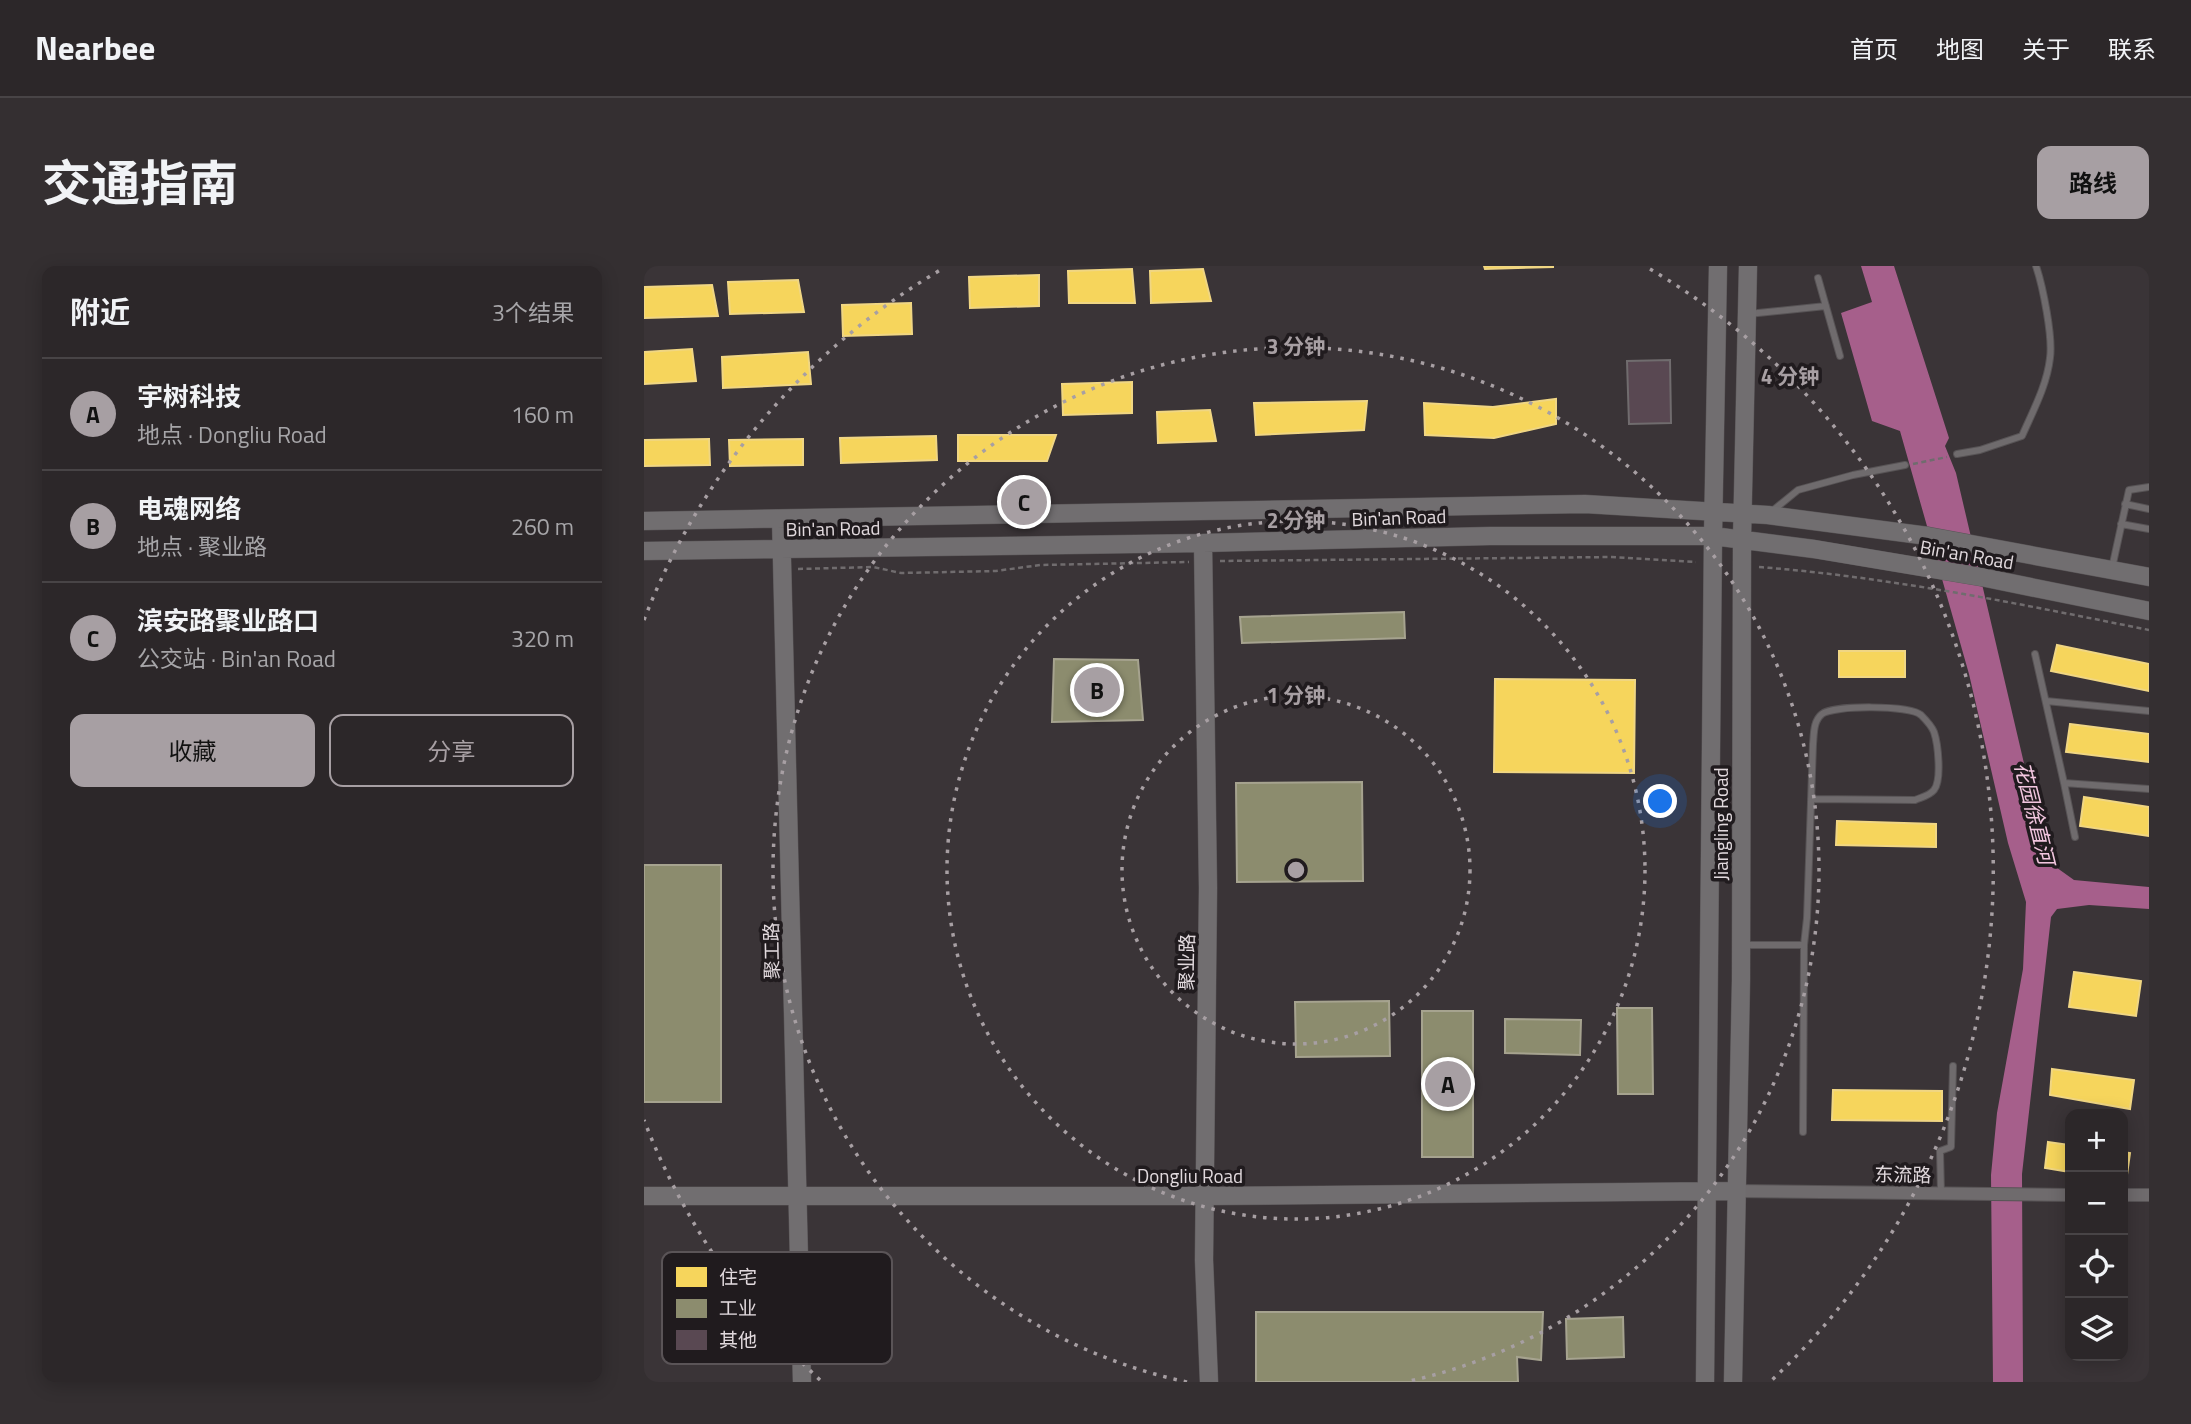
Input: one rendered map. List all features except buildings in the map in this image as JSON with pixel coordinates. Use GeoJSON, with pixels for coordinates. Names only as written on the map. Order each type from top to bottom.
{"type":"FeatureCollection","features":[{"type":"Feature","properties":{"kind":"main road","name":"Jiangling Road"},"geometry":{"type":"LineString","coordinates":[[1705,1382],[1718,266]]}},
{"type":"Feature","properties":{"kind":"main road","name":"Jiangling Road"},"geometry":{"type":"LineString","coordinates":[[1733,1382],[1741,944],[1742,513],[1748,266]]}},
{"type":"Feature","properties":{"kind":"main road","name":"Bin'an Road"},"geometry":{"type":"LineString","coordinates":[[644,521],[1585,504],[1768,514],[1928,536],[2149,577]]}},
{"type":"Feature","properties":{"kind":"main road","name":"聚工路"},"geometry":{"type":"LineString","coordinates":[[780,519],[799,1252]]}},
{"type":"Feature","properties":{"kind":"main road","name":"Bin'an Road"},"geometry":{"type":"LineString","coordinates":[[644,551],[1203,552],[1490,536],[1713,536],[1814,549],[1981,577],[2149,611]]}},
{"type":"Feature","properties":{"kind":"main road","name":"聚业路"},"geometry":{"type":"LineString","coordinates":[[1203,552],[1209,888],[1204,1261],[1209,1382]]}},
{"type":"Feature","properties":{"kind":"main road","name":"Dongliu Road"},"geometry":{"type":"LineString","coordinates":[[644,1196],[798,1198],[1736,1191]]}},
{"type":"Feature","properties":{"kind":"main road","name":"聚工路"},"geometry":{"type":"LineString","coordinates":[[802,1364],[802,1382]]}},
{"type":"Feature","properties":{"kind":"street","name":"东流路"},"geometry":{"type":"LineString","coordinates":[[1736,1191],[2065,1195]]}},
{"type":"Feature","properties":{"kind":"street"},"geometry":{"type":"LineString","coordinates":[[2128,1195],[2149,1195]]}},
{"type":"Feature","properties":{"kind":"lane"},"geometry":{"type":"LineString","coordinates":[[1957,454],[2022,436],[2039,398],[2050,359],[2050,339],[2038,266]]}},
{"type":"Feature","properties":{"kind":"lane"},"geometry":{"type":"LineString","coordinates":[[1818,278],[1840,356]]}},
{"type":"Feature","properties":{"kind":"lane"},"geometry":{"type":"LineString","coordinates":[[1747,314],[1826,306]]}},
{"type":"Feature","properties":{"kind":"lane"},"geometry":{"type":"LineString","coordinates":[[1768,514],[1798,490],[1853,475],[1905,466]]}},
{"type":"Feature","properties":{"kind":"lane"},"geometry":{"type":"LineString","coordinates":[[2111,570],[2129,490],[2149,487]]}},
{"type":"Feature","properties":{"kind":"lane"},"geometry":{"type":"LineString","coordinates":[[2125,504],[2149,509]]}},
{"type":"Feature","properties":{"kind":"lane"},"geometry":{"type":"LineString","coordinates":[[2122,524],[2149,529]]}},
{"type":"Feature","properties":{"kind":"lane"},"geometry":{"type":"LineString","coordinates":[[2035,654],[2075,836]]}},
{"type":"Feature","properties":{"kind":"lane"},"geometry":{"type":"LineString","coordinates":[[2046,701],[2149,711]]}},
{"type":"Feature","properties":{"kind":"lane"},"geometry":{"type":"LineString","coordinates":[[1803,1132],[1804,945],[1811,799],[1815,723],[1822,714],[1836,709],[1909,709],[1920,713],[1934,731],[1939,773],[1935,789],[1927,796],[1915,800],[1811,799]]}},
{"type":"Feature","properties":{"kind":"lane"},"geometry":{"type":"LineString","coordinates":[[2064,783],[2149,789]]}},
{"type":"Feature","properties":{"kind":"lane"},"geometry":{"type":"LineString","coordinates":[[1741,944],[1804,945]]}},
{"type":"Feature","properties":{"kind":"lane"},"geometry":{"type":"LineString","coordinates":[[1941,1194],[1940,1151],[1951,1147],[1953,1129],[1953,1066]]}},
{"type":"Feature","properties":{"kind":"path"},"geometry":{"type":"LineString","coordinates":[[1905,466],[1957,454]]}},
{"type":"Feature","properties":{"kind":"path"},"geometry":{"type":"LineString","coordinates":[[783,569],[873,568],[901,573],[996,571],[1203,552],[1612,557],[1713,563]]}},
{"type":"Feature","properties":{"kind":"path"},"geometry":{"type":"LineString","coordinates":[[1742,566],[1811,571],[1941,590],[2149,630]]}},
{"type":"Feature","properties":{"kind":"water","name":"花园徐直河"},"geometry":{"type":"Polygon","coordinates":[[[1861,266],[1894,266],[1949,438],[1945,446],[1956,473],[2045,853],[2053,865],[2074,880],[2149,887],[2149,909],[2089,905],[2057,909],[2051,917],[2022,1174],[2023,1382],[1993,1382],[1991,1175],[1997,1113],[2023,969],[2026,902],[2008,843],[1969,674],[1900,431],[1872,421],[1841,313],[1872,302],[1861,266]]]}},
{"type":"Feature","properties":{"kind":"place","name":"滨安路聚业路口"},"geometry":{"type":"Point","coordinates":[1024,502]}},
{"type":"Feature","properties":{"kind":"place","name":"电魂网络"},"geometry":{"type":"Point","coordinates":[1097,690]}},
{"type":"Feature","properties":{"kind":"place","name":"宇树科技"},"geometry":{"type":"Point","coordinates":[1448,1084]}}]}
